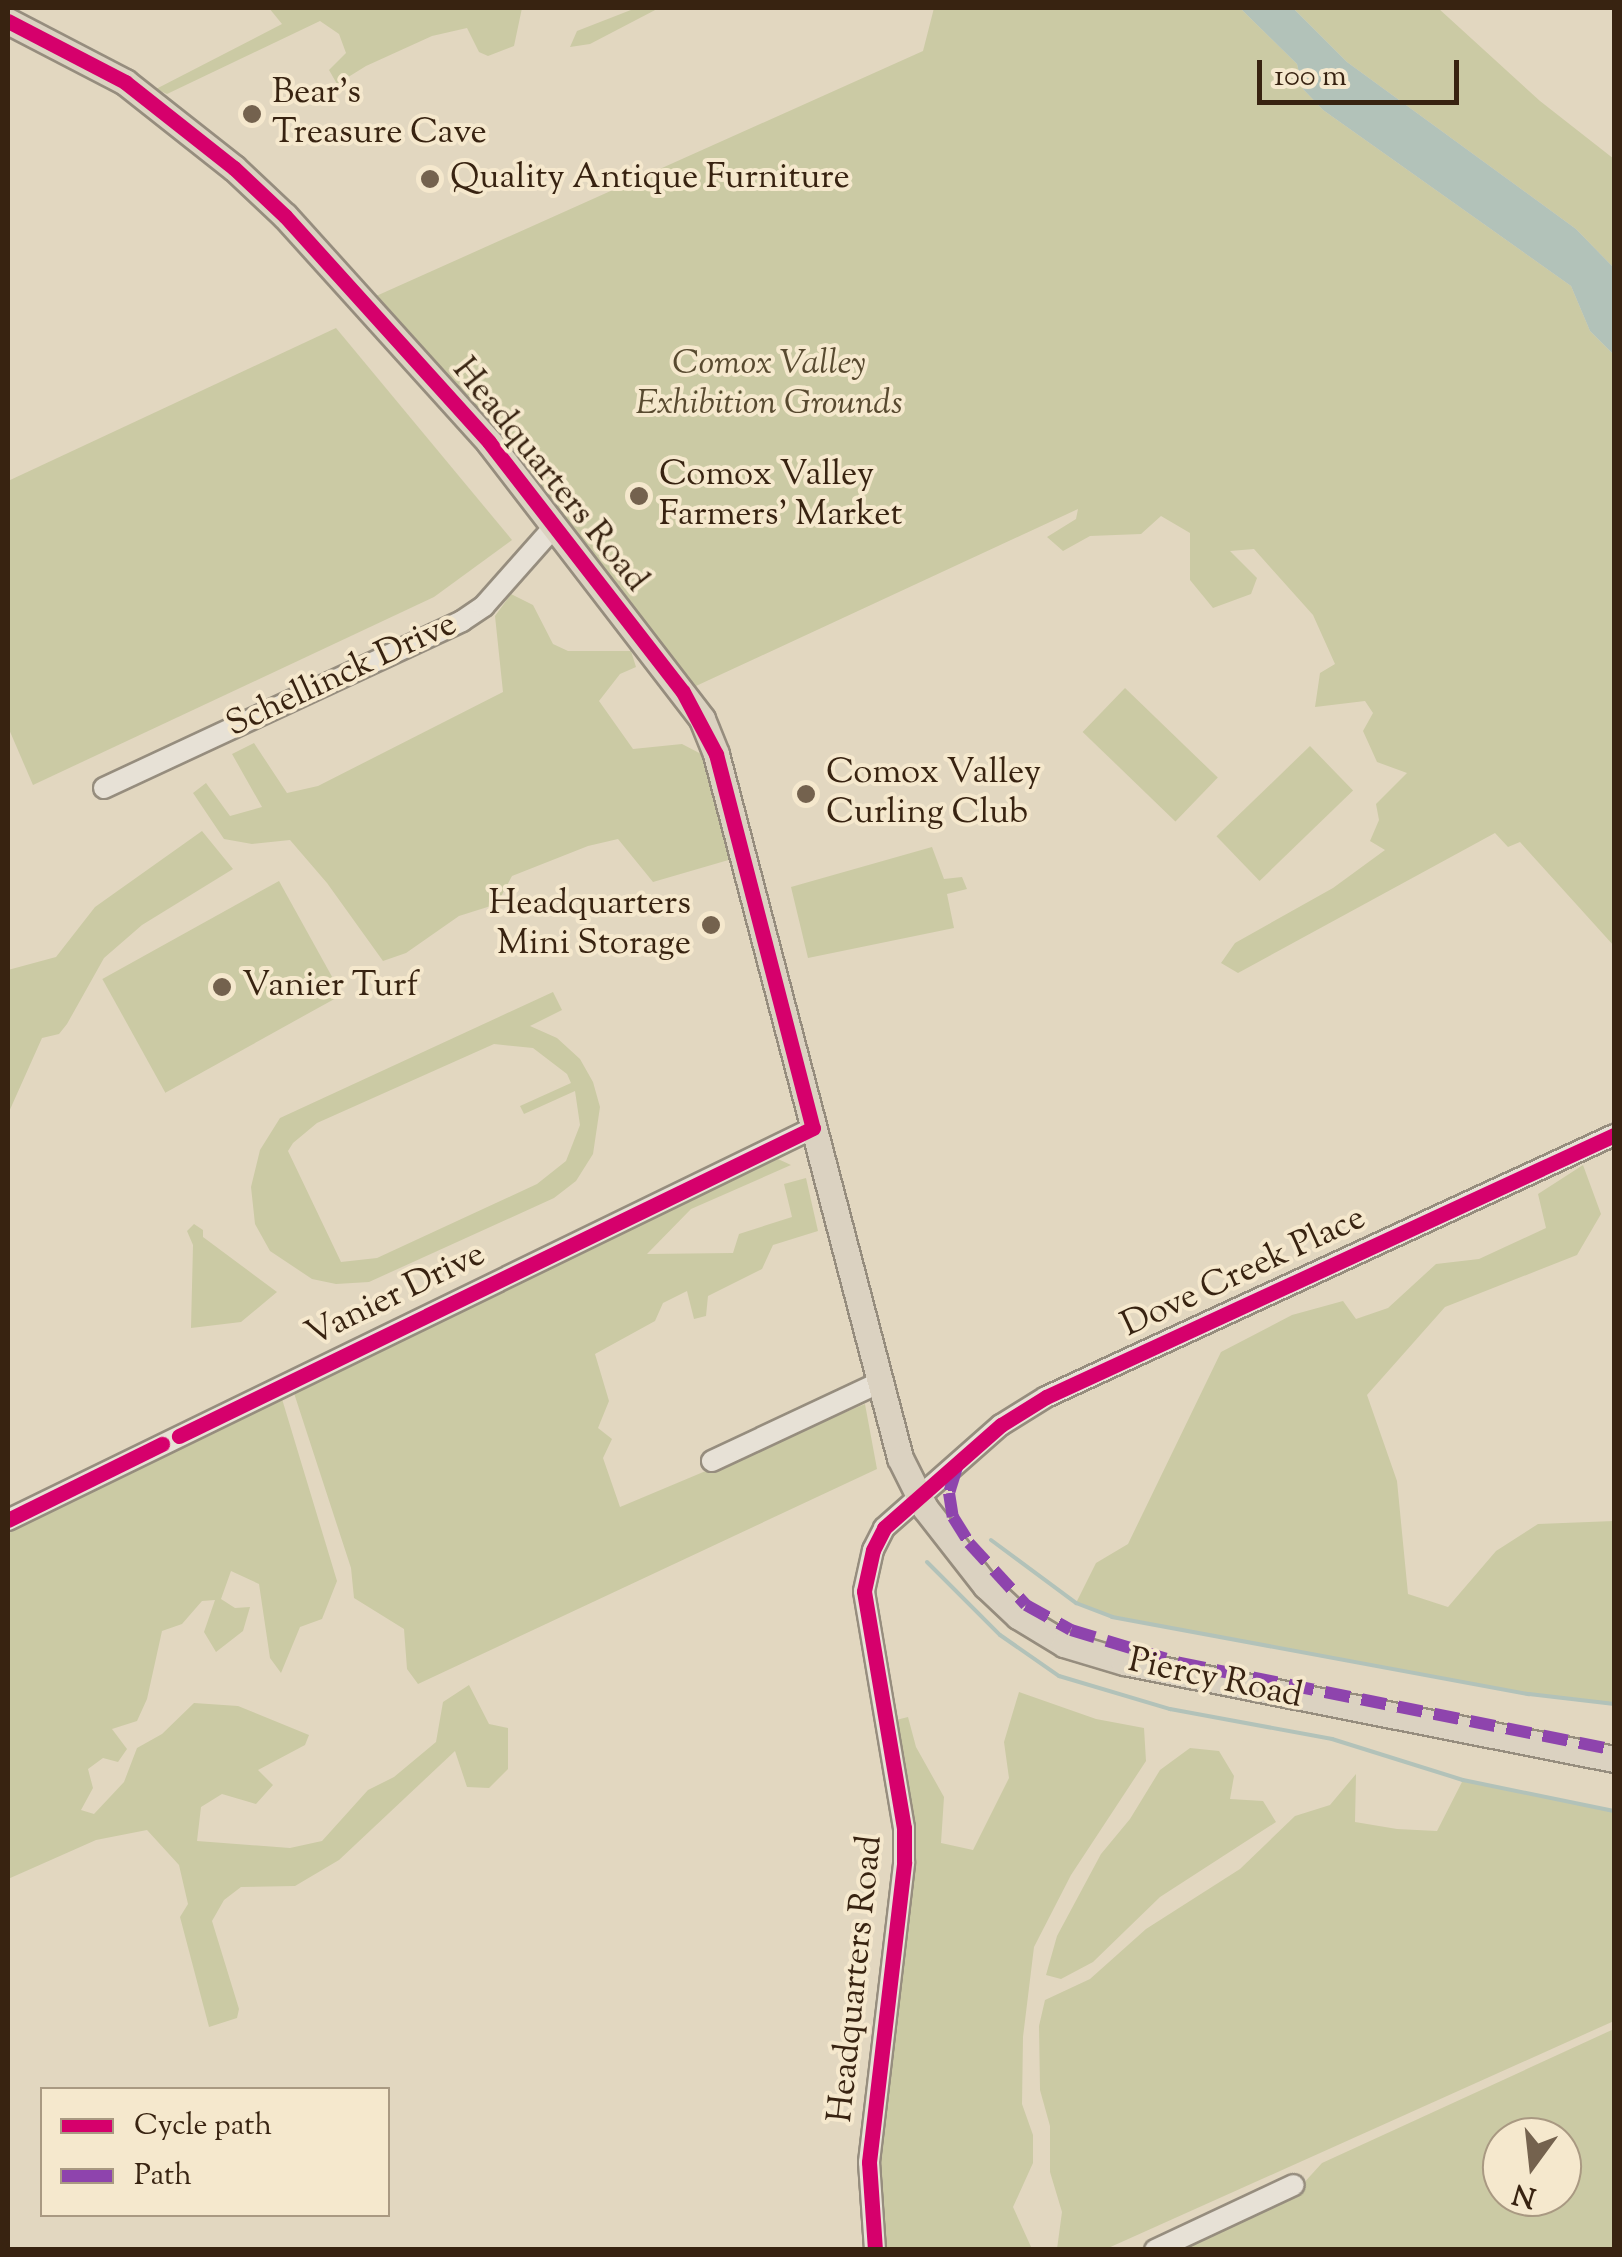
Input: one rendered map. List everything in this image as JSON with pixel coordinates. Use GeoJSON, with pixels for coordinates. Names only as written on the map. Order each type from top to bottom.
{"type":"FeatureCollection","features":[{"type":"Feature","properties":{"kind":"main road","name":"Headquarters Road"},"geometry":{"type":"LineString","coordinates":[[8,21],[125,82],[234,168],[366,301],[489,442],[702,719],[716,754],[900,1458]]}},
{"type":"Feature","properties":{"kind":"main road","name":"Piercy Road"},"geometry":{"type":"LineString","coordinates":[[900,1458],[917,1494],[955,1552],[1018,1616],[1064,1644],[1176,1675],[1614,1759]]}},
{"type":"Feature","properties":{"kind":"street","name":"Schellinck Drive"},"geometry":{"type":"LineString","coordinates":[[104,788],[462,621],[484,606],[553,528]]}},
{"type":"Feature","properties":{"kind":"street","name":"Vanier Drive"},"geometry":{"type":"LineString","coordinates":[[8,1520],[813,1128]]}},
{"type":"Feature","properties":{"kind":"street","name":"Dove Creek Place"},"geometry":{"type":"LineString","coordinates":[[917,1494],[1001,1425],[1046,1397],[1614,1136]]}},
{"type":"Feature","properties":{"kind":"street"},"geometry":{"type":"LineString","coordinates":[[712,1460],[882,1382]]}},
{"type":"Feature","properties":{"kind":"street","name":"Headquarters Road"},"geometry":{"type":"LineString","coordinates":[[875,2250],[869,2162],[904,1828],[864,1591],[873,1550],[884,1528],[917,1494]]}},
{"type":"Feature","properties":{"kind":"street"},"geometry":{"type":"LineString","coordinates":[[1155,2250],[1294,2185]]}},
{"type":"Feature","properties":{"kind":"green space"},"geometry":{"type":"Polygon","coordinates":[[[269,8],[522,8],[514,46],[488,56],[479,52],[467,28],[432,36],[337,84],[329,70],[346,53],[339,34],[320,21],[167,94],[156,89],[282,24],[269,8]]]}},
{"type":"Feature","properties":{"kind":"green space"},"geometry":{"type":"Polygon","coordinates":[[[636,8],[659,8],[590,44],[570,47],[577,31],[636,8]]]}},
{"type":"Feature","properties":{"kind":"green space","name":"Comox Valley Exhibition Grounds"},"geometry":{"type":"Polygon","coordinates":[[[934,8],[1240,8],[1297,64],[1303,89],[1323,110],[1571,286],[1590,331],[1614,355],[1614,946],[1520,842],[1508,847],[1495,833],[1238,973],[1221,963],[1235,943],[1333,888],[1385,850],[1370,841],[1379,820],[1376,804],[1407,773],[1377,762],[1363,731],[1373,713],[1365,701],[1315,707],[1320,673],[1335,664],[1313,615],[1254,549],[1230,551],[1257,578],[1251,594],[1213,608],[1190,580],[1190,533],[1161,516],[1141,534],[1090,536],[1063,551],[1047,537],[1076,519],[1078,509],[683,692],[365,301],[923,51],[934,8]]]}},
{"type":"Feature","properties":{"kind":"green space"},"geometry":{"type":"Polygon","coordinates":[[[1293,8],[1438,8],[1540,101],[1614,159],[1614,268],[1576,229],[1347,62],[1293,8]]]}},
{"type":"Feature","properties":{"kind":"green space"},"geometry":{"type":"Polygon","coordinates":[[[336,328],[512,540],[434,597],[33,785],[8,727],[8,481],[336,328]]]}},
{"type":"Feature","properties":{"kind":"green space"},"geometry":{"type":"Polygon","coordinates":[[[511,594],[533,605],[553,644],[568,651],[631,651],[636,667],[620,674],[599,701],[633,749],[682,744],[705,756],[732,859],[653,882],[618,839],[588,846],[512,876],[497,904],[459,916],[406,953],[383,961],[327,883],[290,840],[252,844],[224,839],[193,793],[206,783],[230,816],[262,807],[232,754],[254,743],[287,793],[318,786],[503,692],[495,616],[511,594]]]}},
{"type":"Feature","properties":{"kind":"green space"},"geometry":{"type":"Polygon","coordinates":[[[1125,688],[1218,778],[1175,821],[1083,732],[1125,688]]]}},
{"type":"Feature","properties":{"kind":"green space"},"geometry":{"type":"Polygon","coordinates":[[[1310,746],[1353,791],[1260,881],[1216,836],[1310,746]]]}},
{"type":"Feature","properties":{"kind":"green space"},"geometry":{"type":"Polygon","coordinates":[[[202,831],[233,869],[142,925],[104,958],[67,1024],[59,1034],[42,1038],[8,1114],[8,970],[56,957],[95,907],[202,831]]]}},
{"type":"Feature","properties":{"kind":"green space"},"geometry":{"type":"Polygon","coordinates":[[[932,847],[944,879],[962,877],[967,889],[947,894],[954,928],[808,958],[791,887],[932,847]]]}},
{"type":"Feature","properties":{"kind":"green space","name":"Vanier Turf"},"geometry":{"type":"Polygon","coordinates":[[[279,881],[342,995],[165,1093],[102,979],[279,881]]]}},
{"type":"Feature","properties":{"kind":"green space"},"geometry":{"type":"Polygon","coordinates":[[[553,992],[562,1010],[530,1026],[557,1038],[580,1059],[593,1082],[600,1107],[593,1154],[576,1181],[554,1198],[369,1282],[336,1284],[312,1279],[270,1251],[255,1224],[251,1187],[260,1150],[280,1118],[553,992]],[[494,1044],[317,1123],[293,1143],[288,1151],[341,1262],[377,1258],[537,1184],[566,1161],[580,1125],[575,1091],[524,1114],[520,1106],[571,1083],[567,1074],[533,1048],[494,1044]]]}},
{"type":"Feature","properties":{"kind":"green space"},"geometry":{"type":"Polygon","coordinates":[[[778,1159],[791,1165],[691,1209],[647,1254],[733,1253],[739,1234],[792,1217],[784,1184],[806,1178],[818,1231],[773,1245],[762,1269],[708,1296],[706,1316],[694,1319],[687,1291],[663,1303],[655,1321],[595,1354],[609,1401],[598,1428],[612,1439],[603,1458],[620,1507],[865,1404],[877,1469],[418,1684],[407,1669],[404,1629],[354,1598],[351,1568],[292,1387],[778,1159]]]}},
{"type":"Feature","properties":{"kind":"green space"},"geometry":{"type":"Polygon","coordinates":[[[1583,1165],[1601,1214],[1577,1255],[1445,1307],[1367,1395],[1397,1481],[1408,1594],[1448,1607],[1496,1551],[1538,1524],[1614,1521],[1614,1704],[1529,1694],[1112,1617],[1076,1603],[1096,1563],[1128,1544],[1221,1352],[1292,1315],[1343,1301],[1356,1319],[1388,1308],[1436,1264],[1479,1259],[1546,1228],[1538,1194],[1583,1165]]]}},
{"type":"Feature","properties":{"kind":"green space"},"geometry":{"type":"Polygon","coordinates":[[[194,1224],[203,1230],[203,1237],[277,1292],[241,1322],[191,1328],[193,1245],[187,1231],[194,1224]]]}},
{"type":"Feature","properties":{"kind":"green space"},"geometry":{"type":"Polygon","coordinates":[[[282,1399],[337,1581],[322,1619],[300,1627],[281,1673],[270,1658],[259,1584],[231,1571],[221,1599],[235,1608],[250,1607],[243,1631],[216,1652],[204,1632],[215,1600],[202,1601],[182,1624],[162,1631],[147,1699],[137,1721],[112,1729],[127,1749],[118,1762],[103,1758],[88,1769],[93,1788],[81,1810],[94,1814],[124,1782],[137,1748],[162,1734],[194,1703],[238,1706],[309,1735],[305,1745],[258,1770],[273,1785],[256,1804],[222,1794],[201,1807],[197,1841],[290,1848],[322,1841],[368,1790],[394,1777],[436,1742],[443,1702],[469,1685],[489,1724],[508,1728],[508,1769],[489,1788],[467,1787],[455,1751],[339,1860],[295,1886],[241,1887],[224,1900],[212,1921],[239,2009],[237,2018],[209,2027],[180,1917],[188,1904],[179,1865],[147,1830],[96,1840],[8,1879],[8,1530],[282,1399]]]}},
{"type":"Feature","properties":{"kind":"green space"},"geometry":{"type":"Polygon","coordinates":[[[1019,1692],[1096,1719],[1144,1728],[1146,1761],[1071,1875],[1034,1947],[1023,2037],[1022,2104],[1033,2135],[1033,2163],[1013,2207],[1032,2249],[881,2250],[873,2151],[905,1951],[908,1894],[896,1720],[908,1717],[916,1747],[944,1797],[941,1843],[973,1850],[1009,1778],[1004,1742],[1019,1692]]]}},
{"type":"Feature","properties":{"kind":"green space"},"geometry":{"type":"Polygon","coordinates":[[[1190,1748],[1219,1751],[1234,1776],[1230,1799],[1263,1801],[1276,1822],[1160,1897],[1093,1962],[1061,1979],[1046,1975],[1057,1936],[1101,1854],[1130,1819],[1160,1770],[1190,1748]]]}},
{"type":"Feature","properties":{"kind":"green space"},"geometry":{"type":"Polygon","coordinates":[[[1356,1774],[1355,1822],[1397,1829],[1437,1831],[1463,1780],[1614,1811],[1614,2021],[1106,2249],[1057,2249],[1062,2212],[1050,2172],[1050,2126],[1040,2090],[1039,2026],[1045,2000],[1090,1979],[1146,1929],[1240,1869],[1295,1816],[1330,1805],[1356,1774]]]}},
{"type":"Feature","properties":{"kind":"green space"},"geometry":{"type":"Polygon","coordinates":[[[1614,2029],[1614,2249],[1175,2250],[1301,2186],[1322,2163],[1614,2029]]]}},
{"type":"Feature","properties":{"kind":"shaded area"},"geometry":{"type":"Polygon","coordinates":[[[1240,8],[1293,8],[1347,62],[1576,229],[1614,268],[1614,355],[1590,331],[1571,286],[1323,110],[1303,89],[1297,64],[1240,8]]]}},
{"type":"Feature","properties":{"kind":"waterway"},"geometry":{"type":"LineString","coordinates":[[991,1540],[1076,1603],[1112,1617],[1529,1694],[1614,1704]]}},
{"type":"Feature","properties":{"kind":"waterway"},"geometry":{"type":"LineString","coordinates":[[927,1562],[1000,1635],[1059,1676],[1170,1709],[1332,1739],[1463,1780],[1614,1811]]}},
{"type":"Feature","properties":{"kind":"marked path"},"geometry":{"type":"LineString","coordinates":[[957,1467],[949,1493],[953,1517],[969,1543],[1026,1605],[1071,1630],[1180,1663],[1614,1750]]}},
{"type":"Feature","properties":{"kind":"cycle path"},"geometry":{"type":"LineString","coordinates":[[8,21],[125,82],[234,168],[285,216],[489,442],[683,692],[716,754],[813,1128],[179,1436]]}},
{"type":"Feature","properties":{"kind":"cycle path"},"geometry":{"type":"LineString","coordinates":[[875,2250],[869,2162],[904,1862],[904,1828],[864,1591],[873,1550],[884,1528],[1001,1425],[1046,1397],[1614,1135]]}},
{"type":"Feature","properties":{"kind":"cycle path"},"geometry":{"type":"LineString","coordinates":[[8,1520],[162,1444]]}},
{"type":"Feature","properties":{"kind":"place","name":"Bear's Treasure Cave"},"geometry":{"type":"Point","coordinates":[252,114]}},
{"type":"Feature","properties":{"kind":"place","name":"Quality Antique Furniture"},"geometry":{"type":"Point","coordinates":[430,179]}},
{"type":"Feature","properties":{"kind":"place","name":"Comox Valley Farmers’ Market"},"geometry":{"type":"Point","coordinates":[639,496]}},
{"type":"Feature","properties":{"kind":"place","name":"Comox Valley Curling Club"},"geometry":{"type":"Point","coordinates":[806,794]}},
{"type":"Feature","properties":{"kind":"place","name":"Headquarters Mini Storage"},"geometry":{"type":"Point","coordinates":[711,925]}},
{"type":"Feature","properties":{"kind":"place","name":"Vanier Turf"},"geometry":{"type":"Point","coordinates":[222,987]}}]}
